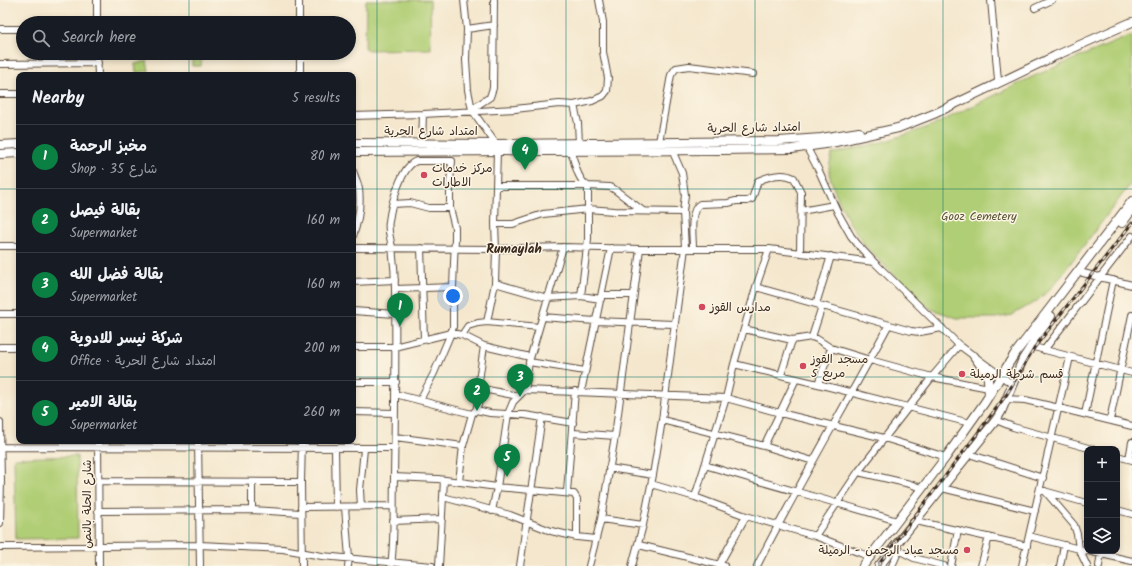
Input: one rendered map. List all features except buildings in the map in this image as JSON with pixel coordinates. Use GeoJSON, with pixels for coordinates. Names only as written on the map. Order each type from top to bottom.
{"type":"FeatureCollection","features":[{"type":"Feature","properties":{"kind":"main road","name":"امتداد شارع الحرية"},"geometry":{"type":"LineString","coordinates":[[356,152],[454,151],[497,147],[579,143],[803,139],[850,134],[897,124],[934,110],[1132,18]]}},
{"type":"Feature","properties":{"kind":"main road","name":"امتداد شارع الحرية"},"geometry":{"type":"LineString","coordinates":[[356,143],[422,142],[571,151],[806,148],[879,133],[915,121],[985,91],[1055,56],[1132,22]]}},
{"type":"Feature","properties":{"kind":"main road"},"geometry":{"type":"LineString","coordinates":[[409,143],[409,151]]}},
{"type":"Feature","properties":{"kind":"main road"},"geometry":{"type":"LineString","coordinates":[[0,145],[16,144]]}},
{"type":"Feature","properties":{"kind":"main road"},"geometry":{"type":"LineString","coordinates":[[0,154],[16,153]]}},
{"type":"Feature","properties":{"kind":"main road"},"geometry":{"type":"LineString","coordinates":[[864,566],[921,488],[946,457],[970,423],[989,392],[1001,377],[1014,355],[1132,201]]}},
{"type":"Feature","properties":{"kind":"main road"},"geometry":{"type":"LineString","coordinates":[[879,566],[897,549],[916,521],[996,420],[1030,346],[1083,273],[1132,210]]}},
{"type":"Feature","properties":{"kind":"main road"},"geometry":{"type":"LineString","coordinates":[[974,356],[986,373],[989,392]]}},
{"type":"Feature","properties":{"kind":"street"},"geometry":{"type":"LineString","coordinates":[[97,0],[97,16]]}},
{"type":"Feature","properties":{"kind":"street"},"geometry":{"type":"LineString","coordinates":[[299,0],[299,16]]}},
{"type":"Feature","properties":{"kind":"street"},"geometry":{"type":"LineString","coordinates":[[464,0],[467,29],[466,60],[468,90],[472,110],[497,147],[495,284],[487,322]]}},
{"type":"Feature","properties":{"kind":"street"},"geometry":{"type":"LineString","coordinates":[[472,110],[490,97],[493,88],[494,0]]}},
{"type":"Feature","properties":{"kind":"street"},"geometry":{"type":"LineString","coordinates":[[356,116],[515,109],[559,104],[574,105],[592,101],[603,96],[607,91],[608,78],[603,52],[603,22],[599,0]]}},
{"type":"Feature","properties":{"kind":"street"},"geometry":{"type":"LineString","coordinates":[[991,0],[998,80]]}},
{"type":"Feature","properties":{"kind":"street"},"geometry":{"type":"LineString","coordinates":[[1035,8],[1052,0]]}},
{"type":"Feature","properties":{"kind":"street"},"geometry":{"type":"LineString","coordinates":[[467,29],[494,25]]}},
{"type":"Feature","properties":{"kind":"street"},"geometry":{"type":"LineString","coordinates":[[0,29],[16,29]]}},
{"type":"Feature","properties":{"kind":"street"},"geometry":{"type":"LineString","coordinates":[[98,60],[98,72]]}},
{"type":"Feature","properties":{"kind":"street"},"geometry":{"type":"LineString","coordinates":[[300,60],[300,72]]}},
{"type":"Feature","properties":{"kind":"street"},"geometry":{"type":"LineString","coordinates":[[0,64],[98,63]]}},
{"type":"Feature","properties":{"kind":"street"},"geometry":{"type":"LineString","coordinates":[[659,142],[671,75],[676,68],[689,66],[753,74]]}},
{"type":"Feature","properties":{"kind":"street"},"geometry":{"type":"LineString","coordinates":[[0,94],[16,94]]}},
{"type":"Feature","properties":{"kind":"street"},"geometry":{"type":"LineString","coordinates":[[574,105],[578,124],[579,143]]}},
{"type":"Feature","properties":{"kind":"street"},"geometry":{"type":"LineString","coordinates":[[422,142],[423,114]]}},
{"type":"Feature","properties":{"kind":"street"},"geometry":{"type":"LineString","coordinates":[[803,139],[834,205],[851,236],[874,262],[959,345],[1012,384]]}},
{"type":"Feature","properties":{"kind":"street"},"geometry":{"type":"LineString","coordinates":[[632,566],[639,545],[653,475],[662,420],[685,248],[683,212],[685,195],[682,173],[672,150]]}},
{"type":"Feature","properties":{"kind":"street"},"geometry":{"type":"LineString","coordinates":[[427,160],[429,151]]}},
{"type":"Feature","properties":{"kind":"street"},"geometry":{"type":"LineString","coordinates":[[420,400],[434,373],[451,333],[453,322],[455,228],[450,208],[452,161],[454,151]]}},
{"type":"Feature","properties":{"kind":"street"},"geometry":{"type":"LineString","coordinates":[[571,151],[580,179],[583,184],[588,186]]}},
{"type":"Feature","properties":{"kind":"street"},"geometry":{"type":"LineString","coordinates":[[391,564],[396,382],[394,347],[395,289],[392,247],[389,236],[388,222],[396,191],[408,166],[414,162],[427,160],[452,161]]}},
{"type":"Feature","properties":{"kind":"street"},"geometry":{"type":"LineString","coordinates":[[693,248],[693,213],[697,206],[700,204],[747,201],[752,199],[758,180],[768,176],[785,175],[794,178],[801,192],[800,252]]}},
{"type":"Feature","properties":{"kind":"street"},"geometry":{"type":"LineString","coordinates":[[356,180],[359,189],[360,206],[356,228]]}},
{"type":"Feature","properties":{"kind":"street"},"geometry":{"type":"LineString","coordinates":[[497,186],[610,187],[644,212]]}},
{"type":"Feature","properties":{"kind":"street"},"geometry":{"type":"LineString","coordinates":[[581,296],[589,222],[588,186]]}},
{"type":"Feature","properties":{"kind":"street"},"geometry":{"type":"LineString","coordinates":[[393,204],[410,203],[429,208],[450,208]]}},
{"type":"Feature","properties":{"kind":"street"},"geometry":{"type":"LineString","coordinates":[[801,211],[834,205]]}},
{"type":"Feature","properties":{"kind":"street"},"geometry":{"type":"LineString","coordinates":[[495,224],[513,224],[544,214],[588,209],[644,212],[683,212]]}},
{"type":"Feature","properties":{"kind":"street"},"geometry":{"type":"LineString","coordinates":[[1044,350],[1132,236]]}},
{"type":"Feature","properties":{"kind":"street"},"geometry":{"type":"LineString","coordinates":[[0,246],[16,246]]}},
{"type":"Feature","properties":{"kind":"street"},"geometry":{"type":"LineString","coordinates":[[492,511],[508,414],[513,402],[525,390],[530,359],[563,247]]}},
{"type":"Feature","properties":{"kind":"street"},"geometry":{"type":"LineString","coordinates":[[356,248],[769,248],[874,262]]}},
{"type":"Feature","properties":{"kind":"street"},"geometry":{"type":"LineString","coordinates":[[422,248],[424,339]]}},
{"type":"Feature","properties":{"kind":"street"},"geometry":{"type":"LineString","coordinates":[[567,492],[573,423],[578,392],[585,371],[611,248]]}},
{"type":"Feature","properties":{"kind":"street"},"geometry":{"type":"LineString","coordinates":[[696,498],[726,398],[744,329],[769,248]]}},
{"type":"Feature","properties":{"kind":"street"},"geometry":{"type":"LineString","coordinates":[[589,566],[601,519],[615,436],[640,249]]}},
{"type":"Feature","properties":{"kind":"street"},"geometry":{"type":"LineString","coordinates":[[812,337],[831,256]]}},
{"type":"Feature","properties":{"kind":"street"},"geometry":{"type":"LineString","coordinates":[[1083,273],[1132,284]]}},
{"type":"Feature","properties":{"kind":"street"},"geometry":{"type":"LineString","coordinates":[[356,282],[394,280]]}},
{"type":"Feature","properties":{"kind":"street"},"geometry":{"type":"LineString","coordinates":[[1085,414],[1112,280]]}},
{"type":"Feature","properties":{"kind":"street"},"geometry":{"type":"LineString","coordinates":[[495,284],[547,298],[634,295]]}},
{"type":"Feature","properties":{"kind":"street"},"geometry":{"type":"LineString","coordinates":[[395,289],[453,287]]}},
{"type":"Feature","properties":{"kind":"street"},"geometry":{"type":"LineString","coordinates":[[756,288],[888,326],[911,331],[920,332],[942,328]]}},
{"type":"Feature","properties":{"kind":"street"},"geometry":{"type":"LineString","coordinates":[[356,311],[395,314]]}},
{"type":"Feature","properties":{"kind":"street"},"geometry":{"type":"LineString","coordinates":[[0,314],[16,314]]}},
{"type":"Feature","properties":{"kind":"street"},"geometry":{"type":"LineString","coordinates":[[1110,420],[1120,370],[1131,327],[1132,315]]}},
{"type":"Feature","properties":{"kind":"street"},"geometry":{"type":"LineString","coordinates":[[542,317],[674,324]]}},
{"type":"Feature","properties":{"kind":"street"},"geometry":{"type":"LineString","coordinates":[[462,335],[468,326],[487,322],[539,327]]}},
{"type":"Feature","properties":{"kind":"street"},"geometry":{"type":"LineString","coordinates":[[757,566],[777,525],[834,426],[888,326]]}},
{"type":"Feature","properties":{"kind":"street"},"geometry":{"type":"LineString","coordinates":[[744,329],[792,340],[812,337],[832,348],[870,360],[989,392]]}},
{"type":"Feature","properties":{"kind":"street"},"geometry":{"type":"LineString","coordinates":[[356,348],[394,347],[451,333],[462,335],[484,346],[530,359],[585,371]]}},
{"type":"Feature","properties":{"kind":"street"},"geometry":{"type":"LineString","coordinates":[[780,375],[792,340]]}},
{"type":"Feature","properties":{"kind":"street"},"geometry":{"type":"LineString","coordinates":[[815,536],[858,472],[908,407],[959,345]]}},
{"type":"Feature","properties":{"kind":"street"},"geometry":{"type":"LineString","coordinates":[[459,482],[463,446],[483,389],[479,381],[484,346]]}},
{"type":"Feature","properties":{"kind":"street"},"geometry":{"type":"LineString","coordinates":[[1030,346],[1132,373]]}},
{"type":"Feature","properties":{"kind":"street"},"geometry":{"type":"LineString","coordinates":[[0,347],[16,347]]}},
{"type":"Feature","properties":{"kind":"street"},"geometry":{"type":"LineString","coordinates":[[818,384],[832,348]]}},
{"type":"Feature","properties":{"kind":"street"},"geometry":{"type":"LineString","coordinates":[[1022,566],[1035,511],[1042,491],[1043,478],[1070,356]]}},
{"type":"Feature","properties":{"kind":"street"},"geometry":{"type":"LineString","coordinates":[[734,364],[970,423]]}},
{"type":"Feature","properties":{"kind":"street"},"geometry":{"type":"LineString","coordinates":[[764,446],[796,379]]}},
{"type":"Feature","properties":{"kind":"street"},"geometry":{"type":"LineString","coordinates":[[356,382],[396,382]]}},
{"type":"Feature","properties":{"kind":"street"},"geometry":{"type":"LineString","coordinates":[[483,389],[518,396]]}},
{"type":"Feature","properties":{"kind":"street"},"geometry":{"type":"LineString","coordinates":[[525,390],[726,398],[780,413],[884,438],[946,457]]}},
{"type":"Feature","properties":{"kind":"street"},"geometry":{"type":"LineString","coordinates":[[396,394],[474,412],[526,414],[573,423]]}},
{"type":"Feature","properties":{"kind":"street"},"geometry":{"type":"LineString","coordinates":[[1006,399],[1025,400],[1132,426]]}},
{"type":"Feature","properties":{"kind":"street"},"geometry":{"type":"LineString","coordinates":[[356,412],[395,413]]}},
{"type":"Feature","properties":{"kind":"street"},"geometry":{"type":"LineString","coordinates":[[520,566],[542,418]]}},
{"type":"Feature","properties":{"kind":"street"},"geometry":{"type":"LineString","coordinates":[[662,420],[764,446],[813,461]]}},
{"type":"Feature","properties":{"kind":"street"},"geometry":{"type":"LineString","coordinates":[[996,420],[1013,427],[1084,447]]}},
{"type":"Feature","properties":{"kind":"street"},"geometry":{"type":"LineString","coordinates":[[0,422],[0,523]]}},
{"type":"Feature","properties":{"kind":"street"},"geometry":{"type":"LineString","coordinates":[[572,433],[615,436]]}},
{"type":"Feature","properties":{"kind":"street"},"geometry":{"type":"LineString","coordinates":[[395,437],[463,446]]}},
{"type":"Feature","properties":{"kind":"street"},"geometry":{"type":"LineString","coordinates":[[1120,457],[1130,459],[1132,442]]}},
{"type":"Feature","properties":{"kind":"street"},"geometry":{"type":"LineString","coordinates":[[1,447],[98,444],[302,444],[335,448],[395,448]]}},
{"type":"Feature","properties":{"kind":"street","name":"شارع الحلة بالنص"},"geometry":{"type":"LineString","coordinates":[[98,444],[99,566]]}},
{"type":"Feature","properties":{"kind":"street"},"geometry":{"type":"LineString","coordinates":[[198,444],[200,566]]}},
{"type":"Feature","properties":{"kind":"street"},"geometry":{"type":"LineString","coordinates":[[302,444],[302,566]]}},
{"type":"Feature","properties":{"kind":"street"},"geometry":{"type":"LineString","coordinates":[[335,448],[336,507]]}},
{"type":"Feature","properties":{"kind":"street"},"geometry":{"type":"LineString","coordinates":[[361,506],[360,490],[364,449]]}},
{"type":"Feature","properties":{"kind":"street"},"geometry":{"type":"LineString","coordinates":[[969,454],[1043,478]]}},
{"type":"Feature","properties":{"kind":"street"},"geometry":{"type":"LineString","coordinates":[[705,465],[897,521]]}},
{"type":"Feature","properties":{"kind":"street"},"geometry":{"type":"LineString","coordinates":[[609,468],[653,475]]}},
{"type":"Feature","properties":{"kind":"street"},"geometry":{"type":"LineString","coordinates":[[858,472],[921,488]]}},
{"type":"Feature","properties":{"kind":"street"},"geometry":{"type":"LineString","coordinates":[[394,477],[444,480],[567,492],[574,494],[577,498],[577,537]]}},
{"type":"Feature","properties":{"kind":"street"},"geometry":{"type":"LineString","coordinates":[[439,566],[444,480]]}},
{"type":"Feature","properties":{"kind":"street"},"geometry":{"type":"LineString","coordinates":[[98,481],[301,482]]}},
{"type":"Feature","properties":{"kind":"street"},"geometry":{"type":"LineString","coordinates":[[252,482],[252,510]]}},
{"type":"Feature","properties":{"kind":"street"},"geometry":{"type":"LineString","coordinates":[[651,484],[746,516],[815,536],[871,557]]}},
{"type":"Feature","properties":{"kind":"street"},"geometry":{"type":"LineString","coordinates":[[942,488],[1035,511]]}},
{"type":"Feature","properties":{"kind":"street"},"geometry":{"type":"LineString","coordinates":[[1042,491],[1084,502]]}},
{"type":"Feature","properties":{"kind":"street"},"geometry":{"type":"LineString","coordinates":[[1042,491],[1074,525],[1079,549],[1087,566]]}},
{"type":"Feature","properties":{"kind":"street"},"geometry":{"type":"LineString","coordinates":[[443,497],[510,515],[551,531],[577,537],[596,539]]}},
{"type":"Feature","properties":{"kind":"street"},"geometry":{"type":"LineString","coordinates":[[98,511],[301,510],[336,507],[393,506]]}},
{"type":"Feature","properties":{"kind":"street"},"geometry":{"type":"LineString","coordinates":[[345,507],[349,558],[348,566]]}},
{"type":"Feature","properties":{"kind":"street"},"geometry":{"type":"LineString","coordinates":[[1120,511],[1132,514]]}},
{"type":"Feature","properties":{"kind":"street"},"geometry":{"type":"LineString","coordinates":[[639,545],[722,565],[746,516]]}},
{"type":"Feature","properties":{"kind":"street"},"geometry":{"type":"LineString","coordinates":[[393,521],[442,519]]}},
{"type":"Feature","properties":{"kind":"street"},"geometry":{"type":"LineString","coordinates":[[601,519],[643,526]]}},
{"type":"Feature","properties":{"kind":"street"},"geometry":{"type":"LineString","coordinates":[[916,521],[1027,546]]}},
{"type":"Feature","properties":{"kind":"street"},"geometry":{"type":"LineString","coordinates":[[951,566],[958,530]]}},
{"type":"Feature","properties":{"kind":"street"},"geometry":{"type":"LineString","coordinates":[[1029,536],[1084,550]]}},
{"type":"Feature","properties":{"kind":"street"},"geometry":{"type":"LineString","coordinates":[[981,566],[989,537]]}},
{"type":"Feature","properties":{"kind":"street"},"geometry":{"type":"LineString","coordinates":[[0,546],[200,545],[283,549],[322,556],[391,564],[431,566]]}},
{"type":"Feature","properties":{"kind":"street"},"geometry":{"type":"LineString","coordinates":[[1060,566],[1064,545]]}},
{"type":"Feature","properties":{"kind":"street"},"geometry":{"type":"LineString","coordinates":[[892,566],[897,549],[914,558],[944,566]]}},
{"type":"Feature","properties":{"kind":"street"},"geometry":{"type":"LineString","coordinates":[[1099,566],[1101,554]]}},
{"type":"Feature","properties":{"kind":"street"},"geometry":{"type":"LineString","coordinates":[[1105,554],[1132,561]]}},
{"type":"Feature","properties":{"kind":"green space"},"geometry":{"type":"Polygon","coordinates":[[[366,0],[430,0],[431,49],[365,50],[366,0]]]}},
{"type":"Feature","properties":{"kind":"green space","name":"Gooz Cemetery"},"geometry":{"type":"Polygon","coordinates":[[[1132,35],[1132,182],[1054,285],[1037,301],[1012,315],[996,318],[957,318],[931,309],[921,302],[867,248],[849,222],[835,192],[830,177],[829,168],[832,154],[886,141],[934,125],[1034,76],[1132,35]]]}},
{"type":"Feature","properties":{"kind":"green space"},"geometry":{"type":"Polygon","coordinates":[[[192,60],[202,60],[201,66],[192,66],[192,60]]]}},
{"type":"Feature","properties":{"kind":"green space"},"geometry":{"type":"Polygon","coordinates":[[[147,61],[149,71],[136,72],[135,64],[147,61]]]}},
{"type":"Feature","properties":{"kind":"green space"},"geometry":{"type":"Polygon","coordinates":[[[77,456],[78,538],[16,539],[14,458],[77,456]]]}},
{"type":"Feature","properties":{"kind":"railway"},"geometry":{"type":"LineString","coordinates":[[879,566],[1007,394],[1034,348],[1132,223]]}},
{"type":"Feature","properties":{"kind":"place","name":"شركة نيسر للادوية"},"geometry":{"type":"Point","coordinates":[525,170]}},
{"type":"Feature","properties":{"kind":"place","name":"مركز خدمات الاطارات"},"geometry":{"type":"Point","coordinates":[424,175]}},
{"type":"Feature","properties":{"kind":"place","name":"مدارس القوز"},"geometry":{"type":"Point","coordinates":[702,307]}},
{"type":"Feature","properties":{"kind":"place","name":"مخبز الرحمة"},"geometry":{"type":"Point","coordinates":[400,326]}},
{"type":"Feature","properties":{"kind":"place","name":"مسجد القوز مربع 5"},"geometry":{"type":"Point","coordinates":[803,366]}},
{"type":"Feature","properties":{"kind":"place","name":"قسم شرطة الرميلة"},"geometry":{"type":"Point","coordinates":[962,374]}},
{"type":"Feature","properties":{"kind":"place","name":"بقالة فضل الله"},"geometry":{"type":"Point","coordinates":[520,397]}},
{"type":"Feature","properties":{"kind":"place","name":"بقالة فيصل"},"geometry":{"type":"Point","coordinates":[477,411]}},
{"type":"Feature","properties":{"kind":"place","name":"بقالة الامير"},"geometry":{"type":"Point","coordinates":[507,477]}},
{"type":"Feature","properties":{"kind":"place","name":"مسجد عباد الرحمن - الرميلة"},"geometry":{"type":"Point","coordinates":[967,550]}},
{"type":"Feature","properties":{"kind":"district","name":"Rumaylah"},"geometry":{"type":"Point","coordinates":[514,249]}}]}
